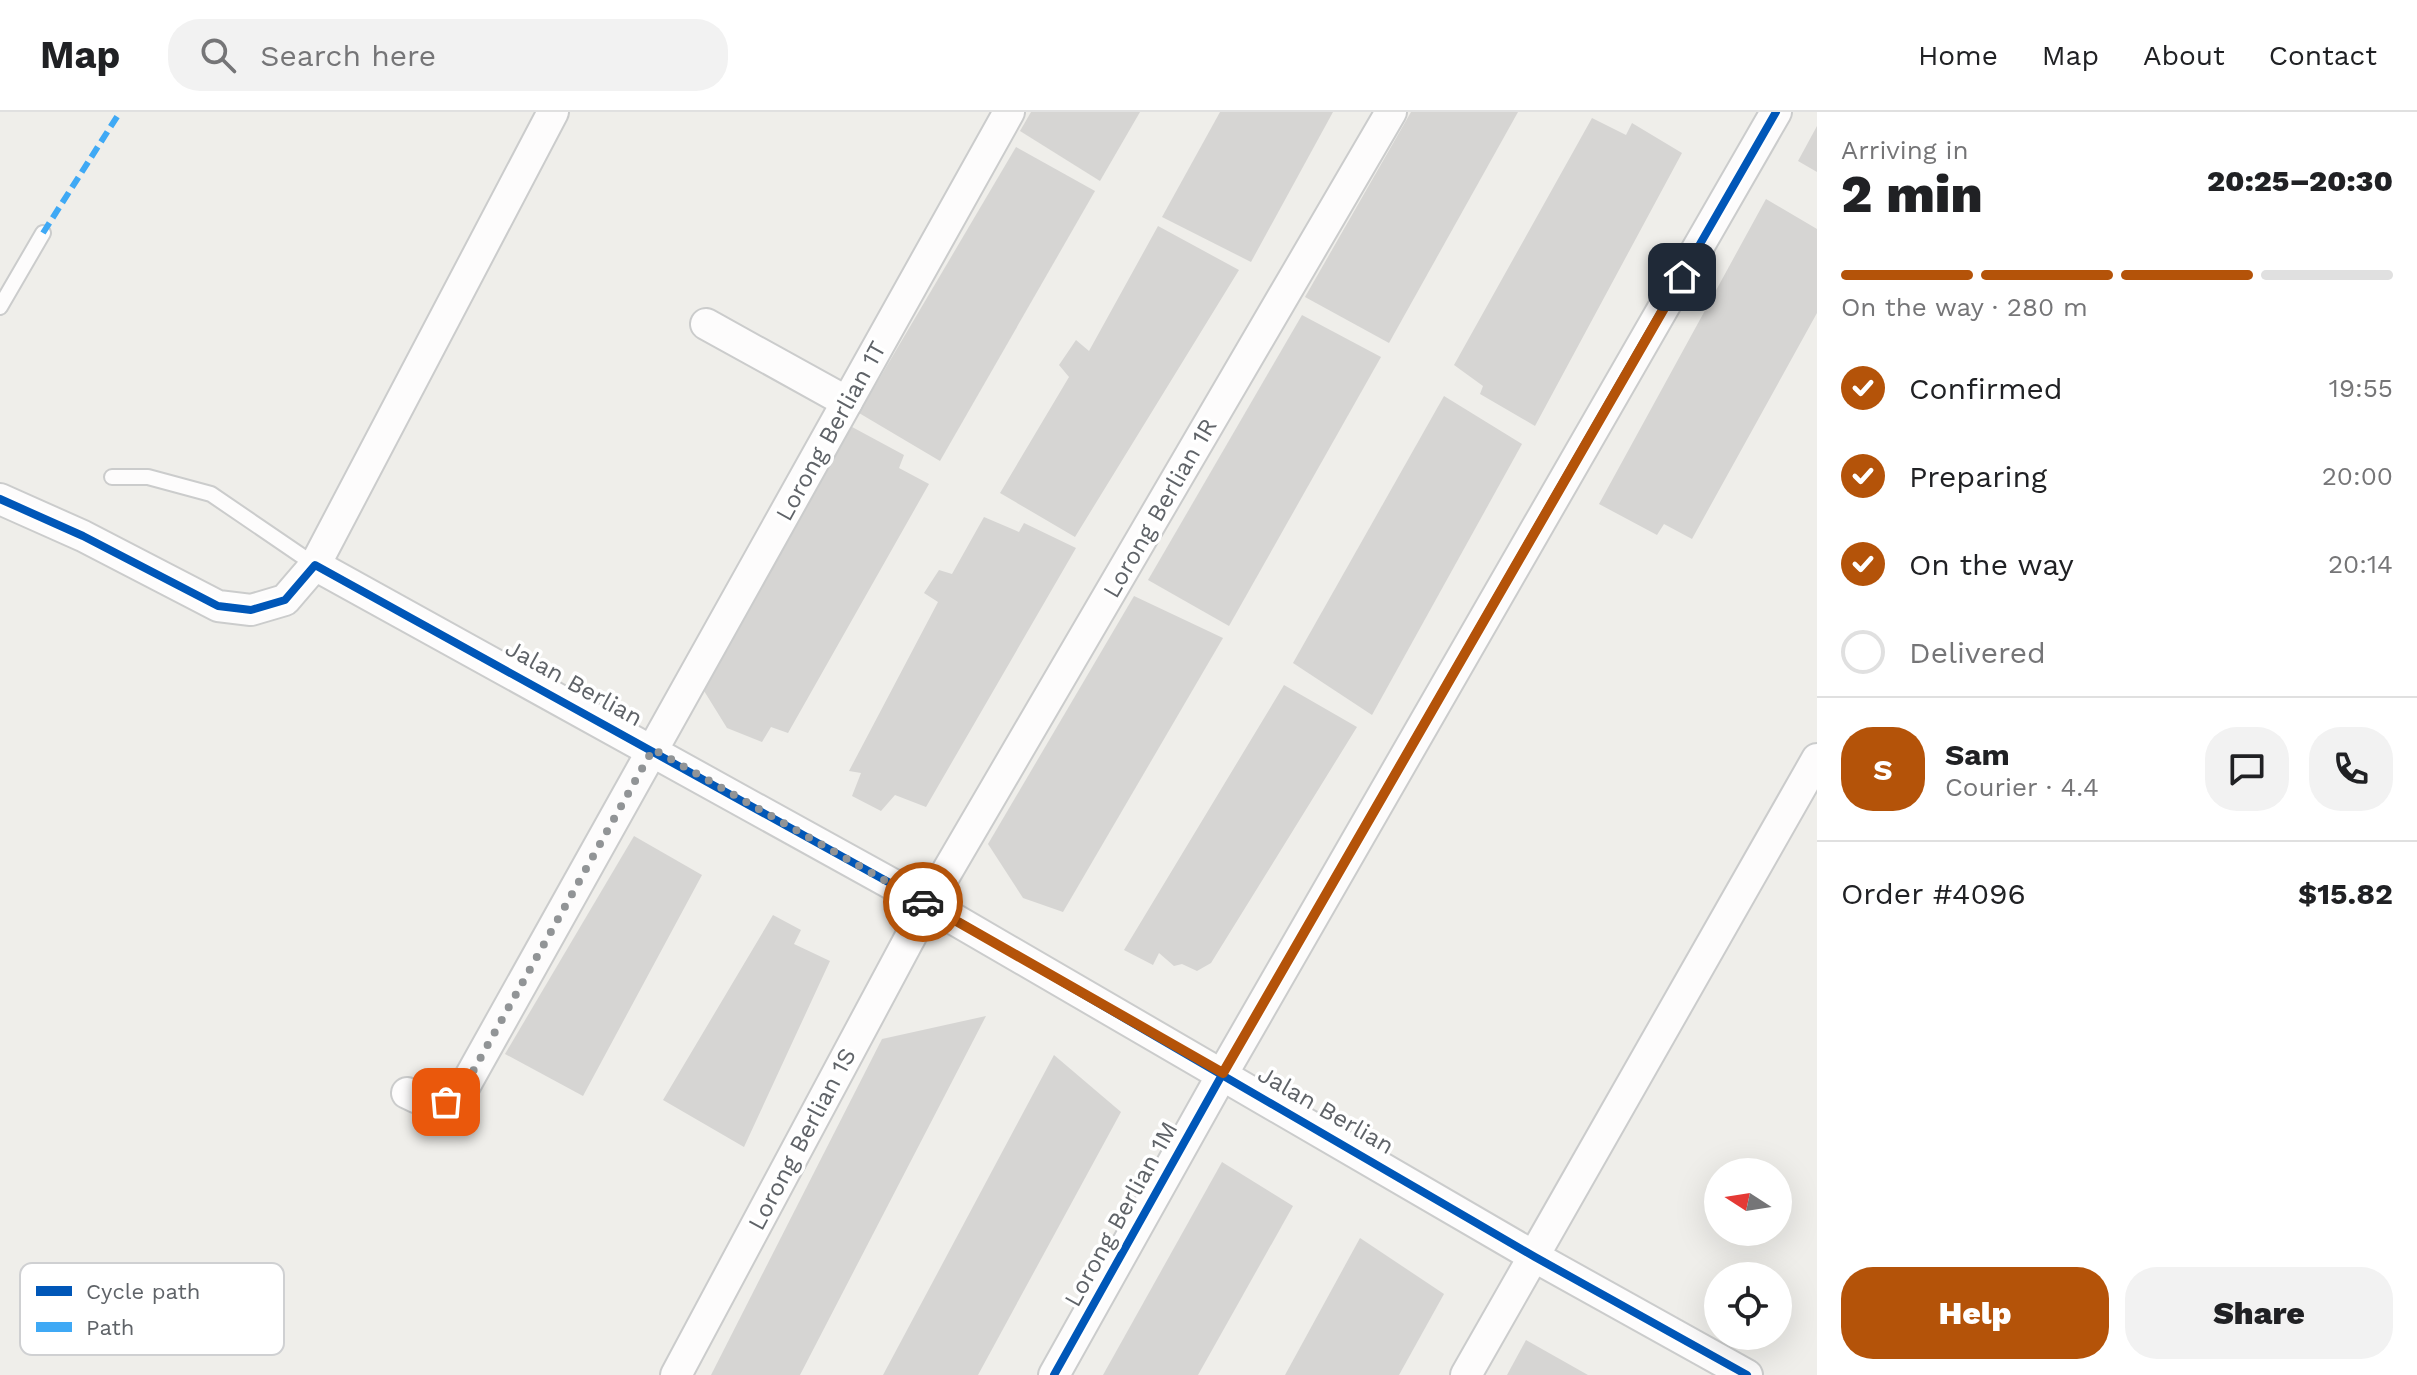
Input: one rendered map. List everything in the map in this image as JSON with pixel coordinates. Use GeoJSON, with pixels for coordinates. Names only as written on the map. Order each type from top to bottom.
{"type":"FeatureCollection","features":[{"type":"Feature","properties":{"kind":"street"},"geometry":{"type":"LineString","coordinates":[[0,499],[83,536],[218,606],[251,610],[285,600],[315,565],[553,112]]}},
{"type":"Feature","properties":{"kind":"street","name":"Lorong Berlian 1T"},"geometry":{"type":"LineString","coordinates":[[407,1093],[432,1104],[446,1102],[462,1091],[1009,112]]}},
{"type":"Feature","properties":{"kind":"street","name":"Lorong Berlian 1R"},"geometry":{"type":"LineString","coordinates":[[928,904],[1391,112]]}},
{"type":"Feature","properties":{"kind":"street","name":"Lorong Berlian 1M"},"geometry":{"type":"LineString","coordinates":[[1054,1375],[1223,1073],[1776,112]]}},
{"type":"Feature","properties":{"kind":"street"},"geometry":{"type":"LineString","coordinates":[[706,324],[847,402]]}},
{"type":"Feature","properties":{"kind":"street","name":"Jalan Berlian"},"geometry":{"type":"LineString","coordinates":[[315,565],[653,749],[928,904],[1535,1257],[1747,1375]]}},
{"type":"Feature","properties":{"kind":"street"},"geometry":{"type":"LineString","coordinates":[[1466,1375],[1817,759]]}},
{"type":"Feature","properties":{"kind":"street","name":"Lorong Berlian 1S"},"geometry":{"type":"LineString","coordinates":[[676,1375],[928,904]]}},
{"type":"Feature","properties":{"kind":"lane"},"geometry":{"type":"LineString","coordinates":[[0,307],[43,233]]}},
{"type":"Feature","properties":{"kind":"lane"},"geometry":{"type":"LineString","coordinates":[[112,477],[148,477],[211,494],[315,565]]}},
{"type":"Feature","properties":{"kind":"building"},"geometry":{"type":"Polygon","coordinates":[[[1031,112],[1140,112],[1100,181],[1020,131],[1031,112]]]}},
{"type":"Feature","properties":{"kind":"building"},"geometry":{"type":"Polygon","coordinates":[[[1220,112],[1333,112],[1251,262],[1162,217],[1220,112]]]}},
{"type":"Feature","properties":{"kind":"building"},"geometry":{"type":"Polygon","coordinates":[[[1411,112],[1518,112],[1389,343],[1305,297],[1411,112]]]}},
{"type":"Feature","properties":{"kind":"building"},"geometry":{"type":"Polygon","coordinates":[[[1592,118],[1626,135],[1632,123],[1682,153],[1535,426],[1480,394],[1483,386],[1454,365],[1592,118]]]}},
{"type":"Feature","properties":{"kind":"building"},"geometry":{"type":"Polygon","coordinates":[[[1817,126],[1817,172],[1798,161],[1817,126]]]}},
{"type":"Feature","properties":{"kind":"building"},"geometry":{"type":"Polygon","coordinates":[[[1016,147],[1095,191],[940,461],[859,413],[1016,147]]]}},
{"type":"Feature","properties":{"kind":"building"},"geometry":{"type":"Polygon","coordinates":[[[1766,199],[1817,229],[1817,313],[1692,539],[1664,524],[1657,535],[1599,504],[1766,199]]]}},
{"type":"Feature","properties":{"kind":"building"},"geometry":{"type":"Polygon","coordinates":[[[1158,226],[1239,270],[1075,537],[1000,493],[1069,377],[1059,365],[1076,340],[1089,351],[1158,226]]]}},
{"type":"Feature","properties":{"kind":"building"},"geometry":{"type":"Polygon","coordinates":[[[1302,315],[1381,357],[1229,626],[1148,580],[1302,315]]]}},
{"type":"Feature","properties":{"kind":"building"},"geometry":{"type":"Polygon","coordinates":[[[1444,396],[1522,444],[1372,715],[1293,663],[1444,396]]]}},
{"type":"Feature","properties":{"kind":"building"},"geometry":{"type":"Polygon","coordinates":[[[841,421],[904,455],[899,468],[929,484],[788,733],[771,727],[762,742],[727,728],[701,686],[841,421]]]}},
{"type":"Feature","properties":{"kind":"building"},"geometry":{"type":"Polygon","coordinates":[[[984,517],[1019,532],[1024,523],[1076,548],[926,807],[895,795],[881,811],[852,796],[861,773],[849,771],[938,602],[924,593],[939,570],[952,574],[984,517]]]}},
{"type":"Feature","properties":{"kind":"building"},"geometry":{"type":"Polygon","coordinates":[[[1134,596],[1223,638],[1063,912],[1023,898],[988,844],[1134,596]]]}},
{"type":"Feature","properties":{"kind":"building"},"geometry":{"type":"Polygon","coordinates":[[[1284,685],[1357,727],[1211,963],[1197,971],[1182,964],[1174,966],[1159,953],[1153,965],[1124,950],[1284,685]]]}},
{"type":"Feature","properties":{"kind":"building"},"geometry":{"type":"Polygon","coordinates":[[[634,836],[702,875],[583,1096],[505,1054],[634,836]]]}},
{"type":"Feature","properties":{"kind":"building"},"geometry":{"type":"Polygon","coordinates":[[[773,915],[801,930],[794,944],[830,961],[744,1147],[663,1100],[773,915]]]}},
{"type":"Feature","properties":{"kind":"building"},"geometry":{"type":"Polygon","coordinates":[[[986,1016],[800,1375],[711,1375],[882,1039],[986,1016]]]}},
{"type":"Feature","properties":{"kind":"building"},"geometry":{"type":"Polygon","coordinates":[[[1054,1055],[1121,1112],[978,1375],[883,1375],[1054,1055]]]}},
{"type":"Feature","properties":{"kind":"building"},"geometry":{"type":"Polygon","coordinates":[[[1222,1162],[1293,1206],[1198,1375],[1103,1375],[1222,1162]]]}},
{"type":"Feature","properties":{"kind":"building"},"geometry":{"type":"Polygon","coordinates":[[[1360,1238],[1444,1294],[1399,1375],[1285,1375],[1360,1238]]]}},
{"type":"Feature","properties":{"kind":"building"},"geometry":{"type":"Polygon","coordinates":[[[1526,1340],[1588,1375],[1507,1375],[1526,1340]]]}},
{"type":"Feature","properties":{"kind":"marked path"},"geometry":{"type":"LineString","coordinates":[[43,233],[120,112]]}},
{"type":"Feature","properties":{"kind":"cycle path"},"geometry":{"type":"LineString","coordinates":[[1054,1375],[1223,1073],[1776,112]]}},
{"type":"Feature","properties":{"kind":"cycle path"},"geometry":{"type":"LineString","coordinates":[[0,499],[83,536],[218,606],[251,610],[285,600],[315,565],[928,904],[1535,1257],[1747,1375]]}},
{"type":"Feature","properties":{"kind":"way so far"},"geometry":{"type":"LineString","coordinates":[[446,1102],[462,1091],[653,749],[923,902]]}},
{"type":"Feature","properties":{"kind":"route"},"geometry":{"type":"LineString","coordinates":[[923,902],[1223,1073],[1682,277]]}}]}
